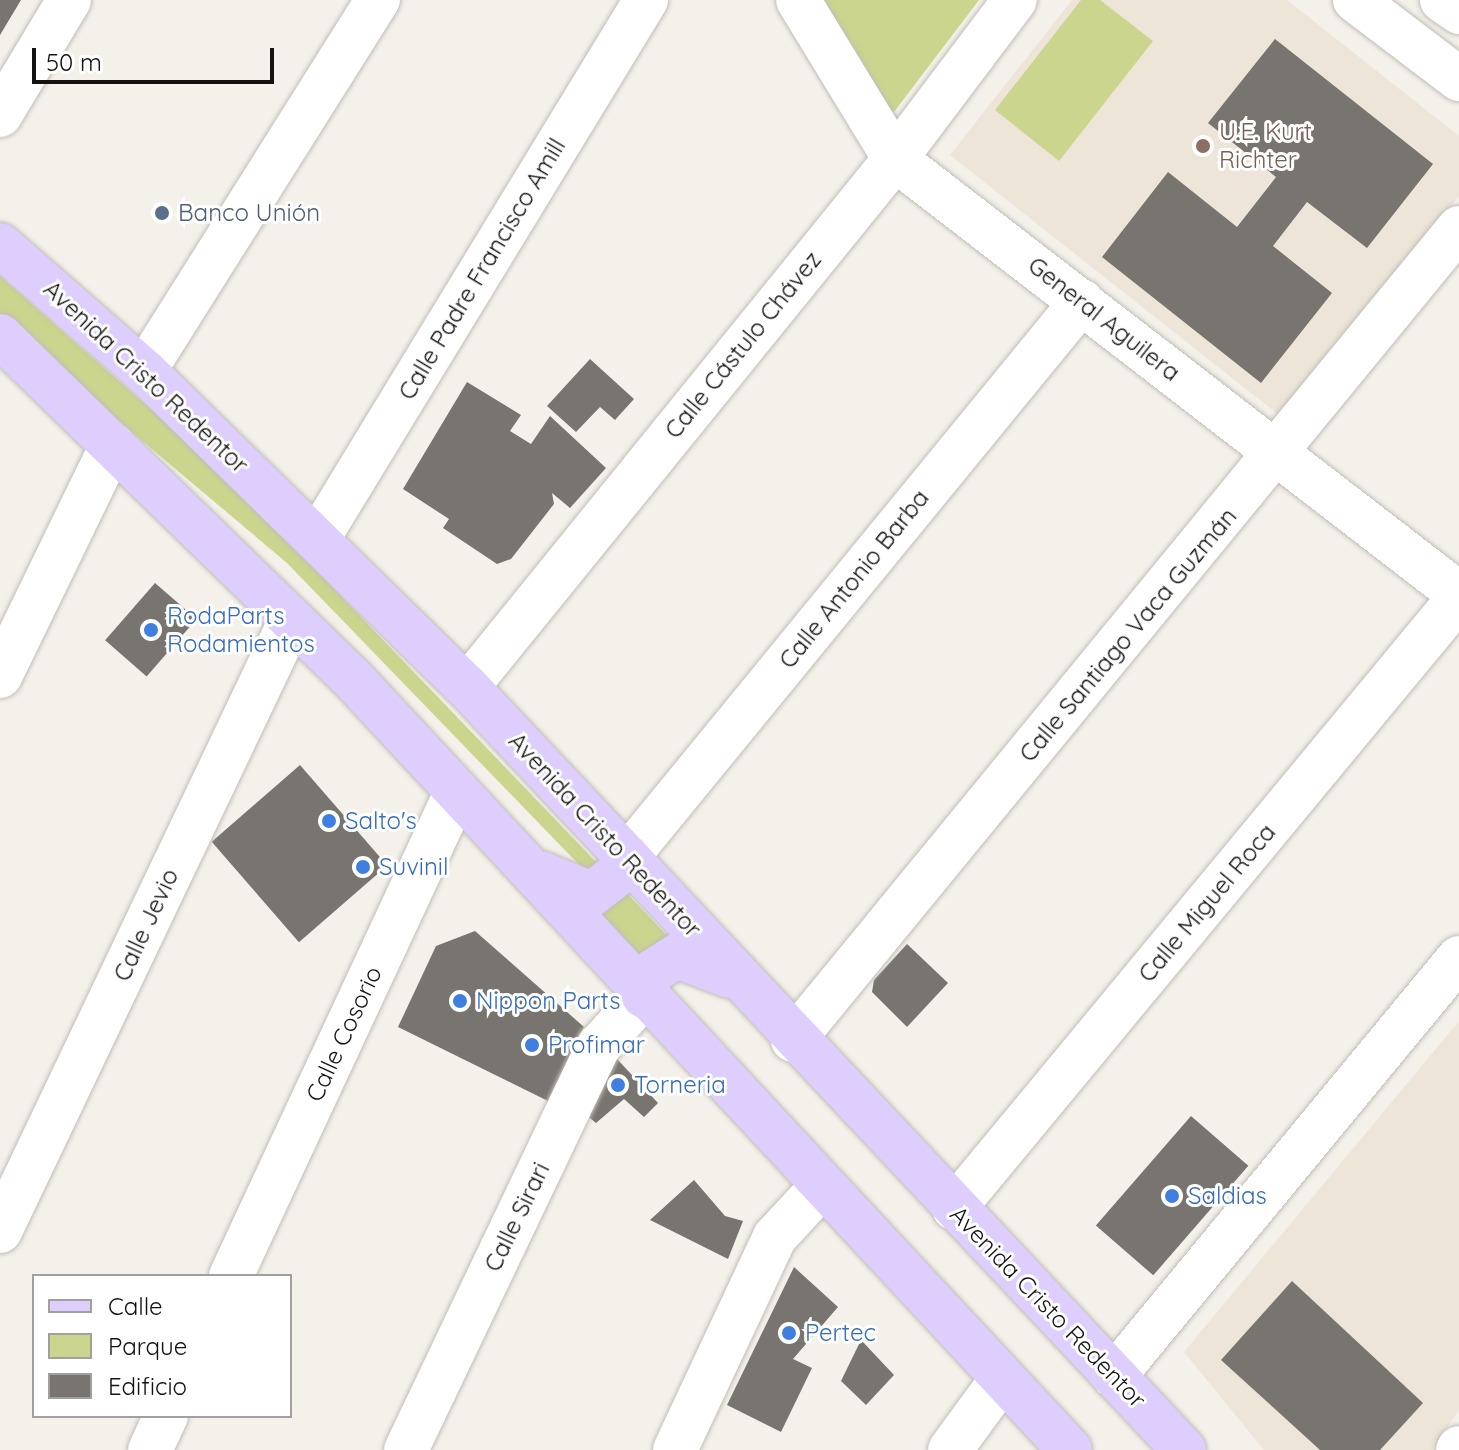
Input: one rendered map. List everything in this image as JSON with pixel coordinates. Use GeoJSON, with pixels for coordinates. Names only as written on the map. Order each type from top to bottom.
{"type":"FeatureCollection","features":[{"type":"Feature","properties":{"kind":"main road","name":"Avenida Cristo Redentor"},"geometry":{"type":"LineString","coordinates":[[0,245],[144,371],[467,687],[793,1040],[1184,1450]]}},
{"type":"Feature","properties":{"kind":"main road"},"geometry":{"type":"LineString","coordinates":[[0,336],[291,620],[532,869],[644,996],[1070,1450]]}},
{"type":"Feature","properties":{"kind":"main road"},"geometry":{"type":"LineString","coordinates":[[532,869],[592,894],[619,873],[627,857]]}},
{"type":"Feature","properties":{"kind":"main road"},"geometry":{"type":"LineString","coordinates":[[644,996],[652,972],[685,956],[721,971],[756,998]]}},
{"type":"Feature","properties":{"kind":"street"},"geometry":{"type":"LineString","coordinates":[[0,115],[69,0]]}},
{"type":"Feature","properties":{"kind":"street"},"geometry":{"type":"LineString","coordinates":[[144,371],[378,0]]}},
{"type":"Feature","properties":{"kind":"street","name":"Calle Padre Francisco Amill"},"geometry":{"type":"LineString","coordinates":[[318,538],[646,0]]}},
{"type":"Feature","properties":{"kind":"street","name":"General Aguilera"},"geometry":{"type":"LineString","coordinates":[[798,0],[895,159],[1459,596]]}},
{"type":"Feature","properties":{"kind":"street","name":"Calle Cástulo Chávez"},"geometry":{"type":"LineString","coordinates":[[467,687],[895,159],[1015,0]]}},
{"type":"Feature","properties":{"kind":"street"},"geometry":{"type":"LineString","coordinates":[[1355,0],[1459,79]]}},
{"type":"Feature","properties":{"kind":"street"},"geometry":{"type":"LineString","coordinates":[[1442,0],[1459,12]]}},
{"type":"Feature","properties":{"kind":"street","name":"Calle Santiago Vaca Guzmán"},"geometry":{"type":"LineString","coordinates":[[793,1040],[1277,455],[1459,228]]}},
{"type":"Feature","properties":{"kind":"street","name":"Calle Antonio Barba"},"geometry":{"type":"LineString","coordinates":[[627,857],[1082,301]]}},
{"type":"Feature","properties":{"kind":"street"},"geometry":{"type":"LineString","coordinates":[[0,676],[112,445]]}},
{"type":"Feature","properties":{"kind":"street","name":"Calle Miguel Roca"},"geometry":{"type":"LineString","coordinates":[[954,1208],[1459,596]]}},
{"type":"Feature","properties":{"kind":"street","name":"Calle Jevio"},"geometry":{"type":"LineString","coordinates":[[0,1231],[291,620]]}},
{"type":"Feature","properties":{"kind":"street","name":"Calle Cosorio"},"geometry":{"type":"LineString","coordinates":[[232,1274],[456,793]]}},
{"type":"Feature","properties":{"kind":"street"},"geometry":{"type":"LineString","coordinates":[[1114,1376],[1459,958]]}},
{"type":"Feature","properties":{"kind":"street","name":"Calle Sirari"},"geometry":{"type":"LineString","coordinates":[[406,1450],[599,1046],[644,996]]}},
{"type":"Feature","properties":{"kind":"street"},"geometry":{"type":"LineString","coordinates":[[675,1450],[775,1237],[822,1186]]}},
{"type":"Feature","properties":{"kind":"street"},"geometry":{"type":"LineString","coordinates":[[950,1450],[1002,1379]]}},
{"type":"Feature","properties":{"kind":"street"},"geometry":{"type":"LineString","coordinates":[[150,1450],[165,1418]]}},
{"type":"Feature","properties":{"kind":"shaded area"},"geometry":{"type":"Polygon","coordinates":[[[1072,0],[1287,0],[1459,136],[1459,196],[1284,419],[950,155],[1072,0]]]}},
{"type":"Feature","properties":{"kind":"shaded area"},"geometry":{"type":"Polygon","coordinates":[[[1459,1021],[1459,1410],[1432,1450],[1264,1450],[1184,1352],[1459,1021]]]}},
{"type":"Feature","properties":{"kind":"green space"},"geometry":{"type":"Polygon","coordinates":[[[817,0],[979,0],[894,112],[880,106],[817,0]]]}},
{"type":"Feature","properties":{"kind":"green space"},"geometry":{"type":"Polygon","coordinates":[[[1081,0],[1100,0],[1153,41],[1059,161],[995,110],[1081,0]]]}},
{"type":"Feature","properties":{"kind":"green space"},"geometry":{"type":"Polygon","coordinates":[[[0,276],[221,471],[598,864],[589,875],[287,563],[0,321],[0,276]]]}},
{"type":"Feature","properties":{"kind":"green space"},"geometry":{"type":"Polygon","coordinates":[[[622,888],[677,946],[647,965],[590,904],[622,888]]]}},
{"type":"Feature","properties":{"kind":"building"},"geometry":{"type":"Polygon","coordinates":[[[0,0],[21,0],[0,35],[0,0]]]}},
{"type":"Feature","properties":{"kind":"building"},"geometry":{"type":"Polygon","coordinates":[[[1275,39],[1433,164],[1367,248],[1307,202],[1273,246],[1332,293],[1261,383],[1102,257],[1168,172],[1237,227],[1276,177],[1208,123],[1275,39]]]}},
{"type":"Feature","properties":{"kind":"building"},"geometry":{"type":"Polygon","coordinates":[[[590,359],[634,399],[615,420],[600,407],[576,432],[547,406],[590,359]]]}},
{"type":"Feature","properties":{"kind":"building"},"geometry":{"type":"Polygon","coordinates":[[[467,382],[521,415],[510,431],[531,444],[550,416],[606,468],[570,508],[552,493],[554,504],[511,559],[497,564],[443,528],[449,519],[403,489],[467,382]]]}},
{"type":"Feature","properties":{"kind":"building","name":"RodaParts Rodamientos"},"geometry":{"type":"Polygon","coordinates":[[[155,583],[197,619],[147,676],[105,640],[155,583]]]}},
{"type":"Feature","properties":{"kind":"building"},"geometry":{"type":"Polygon","coordinates":[[[300,765],[387,865],[299,942],[212,842],[300,765]]]}},
{"type":"Feature","properties":{"kind":"building"},"geometry":{"type":"Polygon","coordinates":[[[475,931],[584,1027],[548,1101],[398,1027],[436,946],[475,931]]]}},
{"type":"Feature","properties":{"kind":"building"},"geometry":{"type":"Polygon","coordinates":[[[907,944],[948,983],[907,1027],[872,992],[874,980],[907,944]]]}},
{"type":"Feature","properties":{"kind":"building","name":"Torneria"},"geometry":{"type":"Polygon","coordinates":[[[617,1059],[658,1103],[644,1117],[624,1099],[596,1123],[585,1114],[617,1059]]]}},
{"type":"Feature","properties":{"kind":"building","name":"Saldias"},"geometry":{"type":"Polygon","coordinates":[[[1191,1116],[1248,1166],[1153,1275],[1096,1225],[1191,1116]]]}},
{"type":"Feature","properties":{"kind":"building"},"geometry":{"type":"Polygon","coordinates":[[[694,1180],[725,1216],[743,1221],[728,1259],[650,1220],[694,1180]]]}},
{"type":"Feature","properties":{"kind":"building","name":"Pertec"},"geometry":{"type":"Polygon","coordinates":[[[794,1267],[838,1307],[793,1359],[812,1368],[781,1432],[727,1405],[794,1267]]]}},
{"type":"Feature","properties":{"kind":"building"},"geometry":{"type":"Polygon","coordinates":[[[1292,1281],[1423,1403],[1380,1450],[1320,1450],[1221,1360],[1292,1281]]]}},
{"type":"Feature","properties":{"kind":"building"},"geometry":{"type":"Polygon","coordinates":[[[861,1340],[894,1375],[866,1405],[841,1381],[861,1340]]]}},
{"type":"Feature","properties":{"kind":"place","name":"U.E. Kurt Richter"},"geometry":{"type":"Point","coordinates":[1203,146]}},
{"type":"Feature","properties":{"kind":"place","name":"Banco Unión"},"geometry":{"type":"Point","coordinates":[162,213]}},
{"type":"Feature","properties":{"kind":"place","name":"RodaParts Rodamientos"},"geometry":{"type":"Point","coordinates":[151,630]}},
{"type":"Feature","properties":{"kind":"place","name":"Salto's"},"geometry":{"type":"Point","coordinates":[329,821]}},
{"type":"Feature","properties":{"kind":"place","name":"Suvinil"},"geometry":{"type":"Point","coordinates":[363,867]}},
{"type":"Feature","properties":{"kind":"place","name":"Nippon Parts"},"geometry":{"type":"Point","coordinates":[460,1001]}},
{"type":"Feature","properties":{"kind":"place","name":"Profimar"},"geometry":{"type":"Point","coordinates":[532,1045]}},
{"type":"Feature","properties":{"kind":"place","name":"Torneria"},"geometry":{"type":"Point","coordinates":[618,1085]}},
{"type":"Feature","properties":{"kind":"place","name":"Saldias"},"geometry":{"type":"Point","coordinates":[1172,1196]}},
{"type":"Feature","properties":{"kind":"place","name":"Pertec"},"geometry":{"type":"Point","coordinates":[789,1333]}}]}
